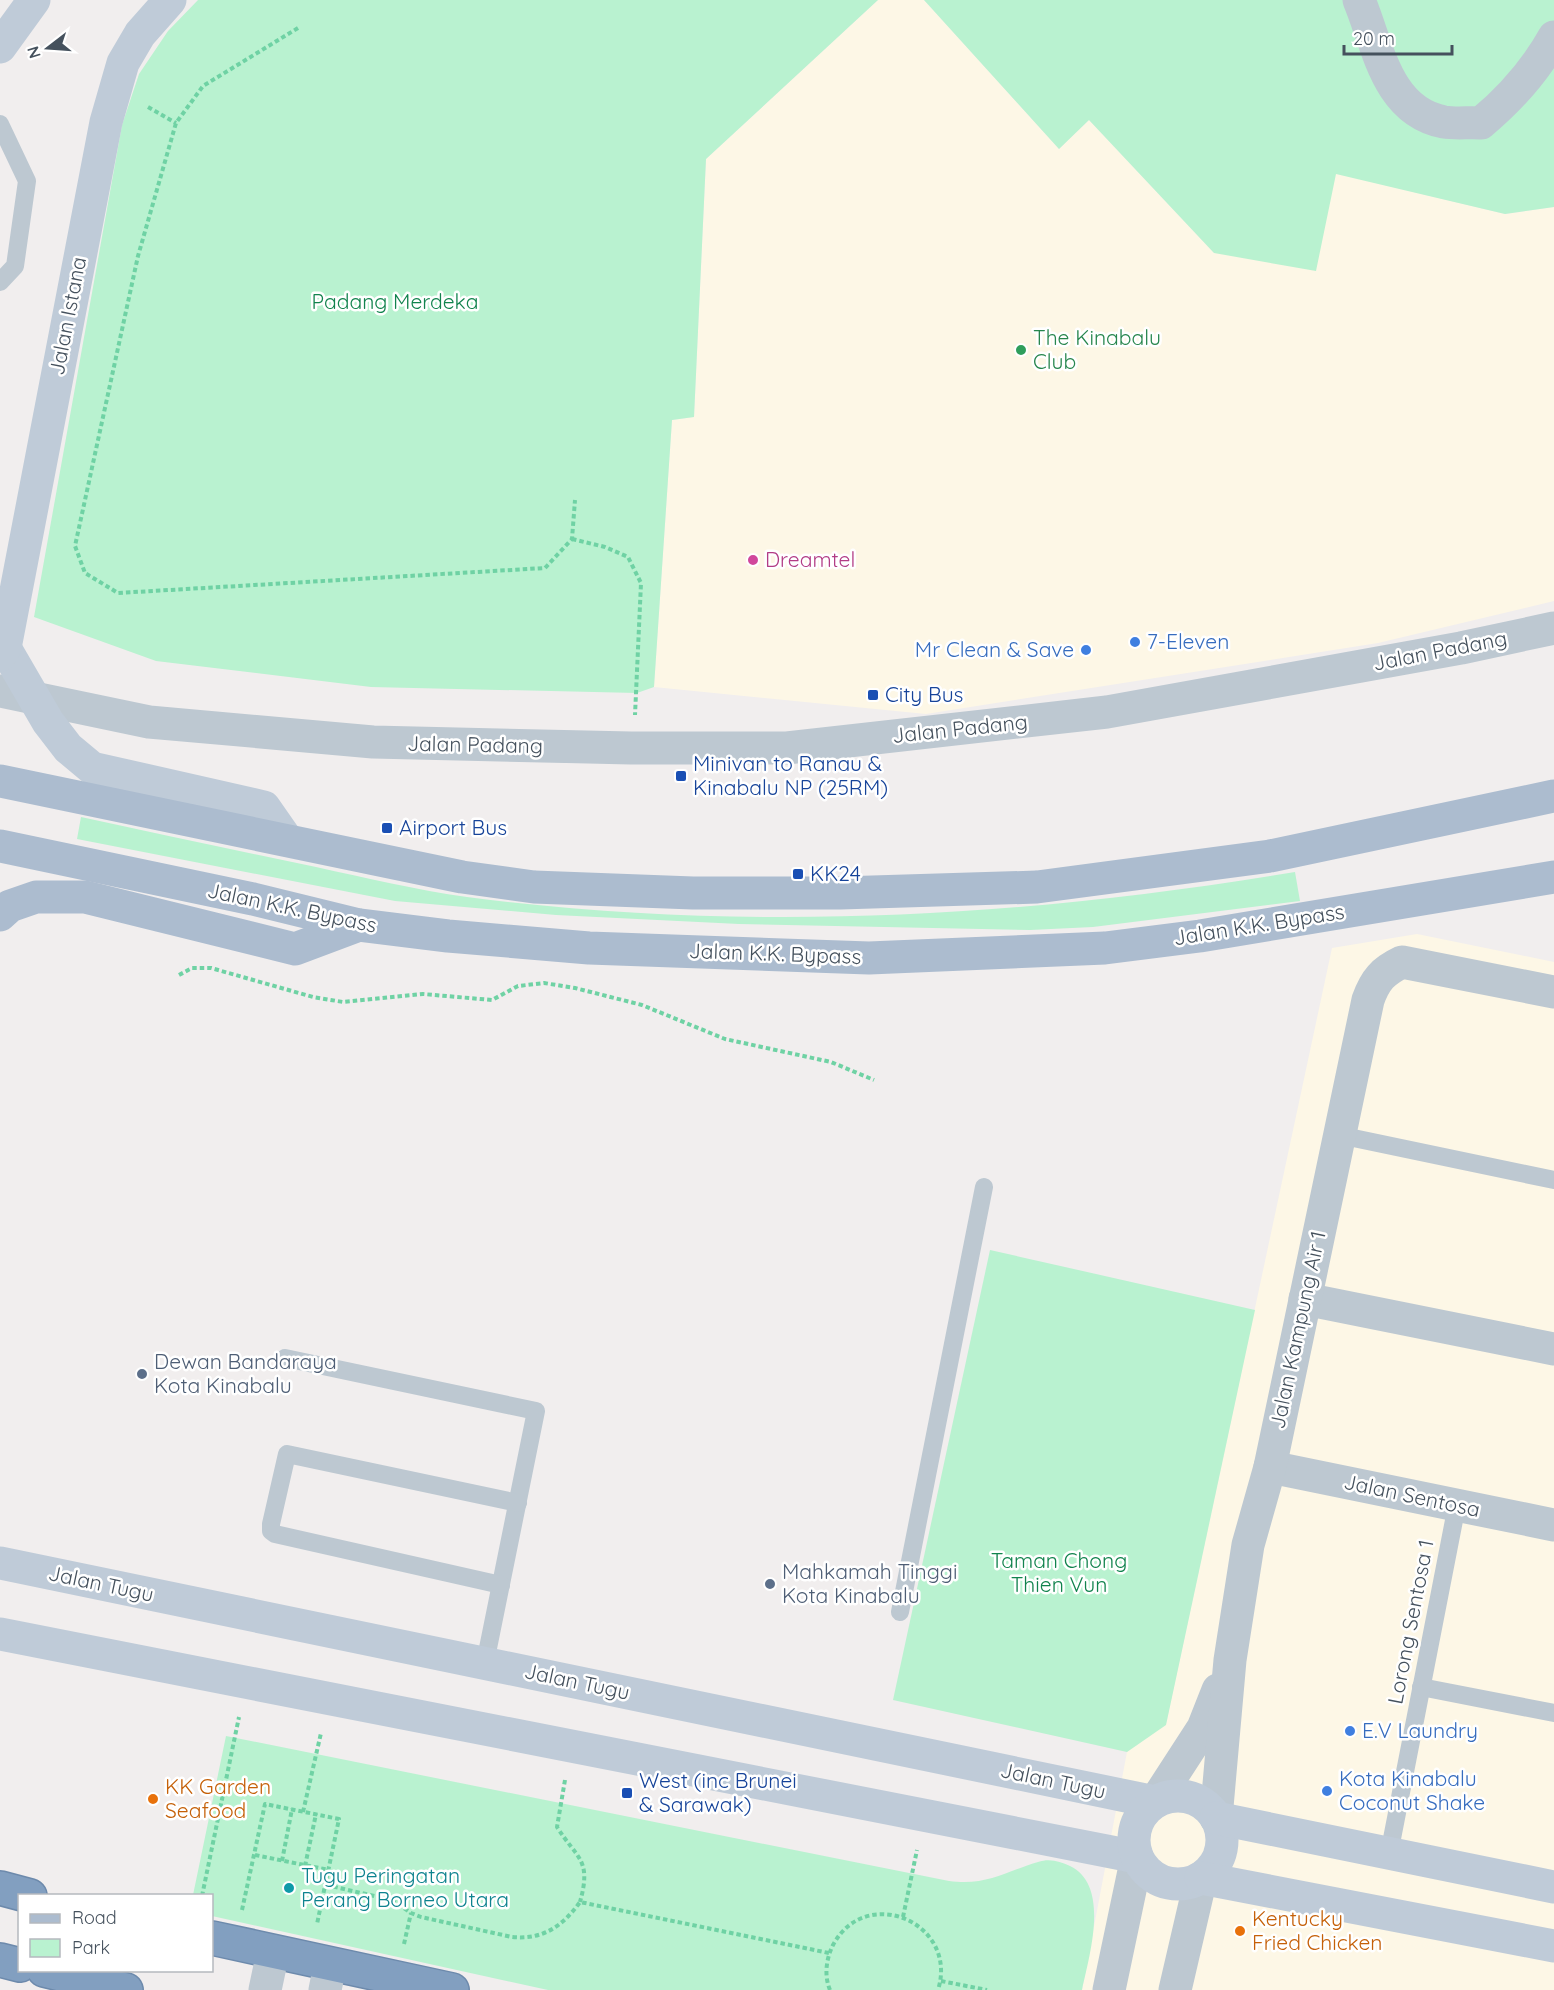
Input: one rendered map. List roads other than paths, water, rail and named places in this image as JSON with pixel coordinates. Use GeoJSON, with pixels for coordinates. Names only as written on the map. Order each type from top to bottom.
{"type":"FeatureCollection","features":[{"type":"Feature","properties":{"kind":"highway"},"geometry":{"type":"LineString","coordinates":[[0,1888],[22,1894]]}},
{"type":"Feature","properties":{"kind":"highway"},"geometry":{"type":"LineString","coordinates":[[213,1938],[273,1952],[328,1977],[452,1990]]}},
{"type":"Feature","properties":{"kind":"highway"},"geometry":{"type":"LineString","coordinates":[[0,1960],[18,1964]]}},
{"type":"Feature","properties":{"kind":"highway"},"geometry":{"type":"LineString","coordinates":[[48,1972],[126,1990]]}},
{"type":"Feature","properties":{"kind":"main road"},"geometry":{"type":"LineString","coordinates":[[1,784],[462,877],[534,887],[744,893],[1026,888],[1270,856],[1554,796]]}},
{"type":"Feature","properties":{"kind":"main road","name":"Jalan K.K. Bypass"},"geometry":{"type":"LineString","coordinates":[[0,846],[253,899],[360,926],[589,948],[869,958],[1106,948],[1200,936],[1554,877]]}},
{"type":"Feature","properties":{"kind":"main road"},"geometry":{"type":"LineString","coordinates":[[0,915],[10,906],[36,897],[86,897],[295,949],[360,926]]}},
{"type":"Feature","properties":{"kind":"street"},"geometry":{"type":"LineString","coordinates":[[0,46],[33,0]]}},
{"type":"Feature","properties":{"kind":"street","name":"Jalan Istana"},"geometry":{"type":"LineString","coordinates":[[2,652],[106,122],[123,63],[140,34],[170,0]]}},
{"type":"Feature","properties":{"kind":"street"},"geometry":{"type":"LineString","coordinates":[[1359,0],[1373,32],[1386,76],[1409,106],[1443,122],[1481,123],[1505,103],[1539,65],[1554,37]]}},
{"type":"Feature","properties":{"kind":"street","name":"Jalan Padang"},"geometry":{"type":"LineString","coordinates":[[0,691],[38,701],[149,722],[373,742],[676,749],[787,747],[1107,712],[1461,648],[1554,627]]}},
{"type":"Feature","properties":{"kind":"street"},"geometry":{"type":"LineString","coordinates":[[2,652],[38,701],[68,748],[92,768],[264,807],[287,840]]}},
{"type":"Feature","properties":{"kind":"street","name":"Jalan Kampung Air 1"},"geometry":{"type":"LineString","coordinates":[[1216,1818],[1230,1660],[1248,1545],[1270,1467],[1339,1135],[1374,981],[1387,969],[1402,962],[1554,992]]}},
{"type":"Feature","properties":{"kind":"street"},"geometry":{"type":"LineString","coordinates":[[1305,1299],[1554,1350]]}},
{"type":"Feature","properties":{"kind":"street","name":"Jalan Sentosa"},"geometry":{"type":"LineString","coordinates":[[1270,1467],[1554,1525]]}},
{"type":"Feature","properties":{"kind":"street","name":"Jalan Tugu"},"geometry":{"type":"LineString","coordinates":[[0,1563],[1155,1802]]}},
{"type":"Feature","properties":{"kind":"street"},"geometry":{"type":"LineString","coordinates":[[0,1634],[1137,1857],[1153,1877],[1164,1882],[1189,1883],[1201,1878],[1215,1863],[1222,1845],[1216,1818]]}},
{"type":"Feature","properties":{"kind":"street","name":"Jalan Kampung Air 1"},"geometry":{"type":"LineString","coordinates":[[1155,1802],[1203,1728],[1230,1660]]}},
{"type":"Feature","properties":{"kind":"street"},"geometry":{"type":"LineString","coordinates":[[1109,1990],[1137,1857],[1134,1832],[1138,1821],[1155,1802],[1182,1796],[1195,1799],[1216,1818],[1554,1887]]}},
{"type":"Feature","properties":{"kind":"street"},"geometry":{"type":"LineString","coordinates":[[1201,1878],[1554,1946]]}},
{"type":"Feature","properties":{"kind":"street"},"geometry":{"type":"LineString","coordinates":[[1175,1990],[1201,1878]]}},
{"type":"Feature","properties":{"kind":"street"},"geometry":{"type":"LineString","coordinates":[[265,1990],[273,1952]]}},
{"type":"Feature","properties":{"kind":"lane"},"geometry":{"type":"LineString","coordinates":[[0,124],[27,181],[15,266],[0,282]]}},
{"type":"Feature","properties":{"kind":"lane"},"geometry":{"type":"LineString","coordinates":[[1339,1135],[1554,1180]]}},
{"type":"Feature","properties":{"kind":"lane"},"geometry":{"type":"LineString","coordinates":[[900,1612],[984,1187]]}},
{"type":"Feature","properties":{"kind":"lane"},"geometry":{"type":"LineString","coordinates":[[285,1358],[536,1411],[485,1663]]}},
{"type":"Feature","properties":{"kind":"lane"},"geometry":{"type":"LineString","coordinates":[[501,1585],[275,1534],[271,1531],[273,1514],[287,1454],[518,1503]]}},
{"type":"Feature","properties":{"kind":"lane","name":"Lorong Sentosa 1"},"geometry":{"type":"LineString","coordinates":[[1389,1854],[1457,1505]]}},
{"type":"Feature","properties":{"kind":"lane"},"geometry":{"type":"LineString","coordinates":[[1421,1687],[1554,1713]]}},
{"type":"Feature","properties":{"kind":"place","name":"The Kinabalu Club"},"geometry":{"type":"Point","coordinates":[1021,350]}},
{"type":"Feature","properties":{"kind":"place","name":"Dreamtel"},"geometry":{"type":"Point","coordinates":[753,560]}},
{"type":"Feature","properties":{"kind":"place","name":"7-Eleven"},"geometry":{"type":"Point","coordinates":[1135,642]}},
{"type":"Feature","properties":{"kind":"place","name":"Mr Clean & Save"},"geometry":{"type":"Point","coordinates":[1086,650]}},
{"type":"Feature","properties":{"kind":"place","name":"City Bus"},"geometry":{"type":"Point","coordinates":[873,695]}},
{"type":"Feature","properties":{"kind":"place","name":"Minivan to Ranau & Kinabalu NP (25RM)"},"geometry":{"type":"Point","coordinates":[681,776]}},
{"type":"Feature","properties":{"kind":"place","name":"Airport Bus"},"geometry":{"type":"Point","coordinates":[387,828]}},
{"type":"Feature","properties":{"kind":"place","name":"KK24"},"geometry":{"type":"Point","coordinates":[798,874]}},
{"type":"Feature","properties":{"kind":"place","name":"Dewan Bandaraya Kota Kinabalu"},"geometry":{"type":"Point","coordinates":[142,1374]}},
{"type":"Feature","properties":{"kind":"place","name":"Mahkamah Tinggi Kota Kinabalu"},"geometry":{"type":"Point","coordinates":[770,1584]}},
{"type":"Feature","properties":{"kind":"place","name":"E.V Laundry"},"geometry":{"type":"Point","coordinates":[1350,1731]}},
{"type":"Feature","properties":{"kind":"place","name":"Kota Kinabalu Coconut Shake"},"geometry":{"type":"Point","coordinates":[1327,1791]}},
{"type":"Feature","properties":{"kind":"place","name":"West (inc Brunei & Sarawak)"},"geometry":{"type":"Point","coordinates":[627,1793]}},
{"type":"Feature","properties":{"kind":"place","name":"KK Garden Seafood"},"geometry":{"type":"Point","coordinates":[153,1799]}},
{"type":"Feature","properties":{"kind":"place","name":"Tugu Peringatan Perang Borneo Utara"},"geometry":{"type":"Point","coordinates":[289,1888]}},
{"type":"Feature","properties":{"kind":"place","name":"Kentucky Fried Chicken"},"geometry":{"type":"Point","coordinates":[1240,1931]}},
{"type":"Feature","properties":{"kind":"park label","name":"Padang Merdeka"},"geometry":{"type":"Point","coordinates":[395,302]}},
{"type":"Feature","properties":{"kind":"park label","name":"Taman Chong Thien Vun"},"geometry":{"type":"Point","coordinates":[1059,1573]}}]}
